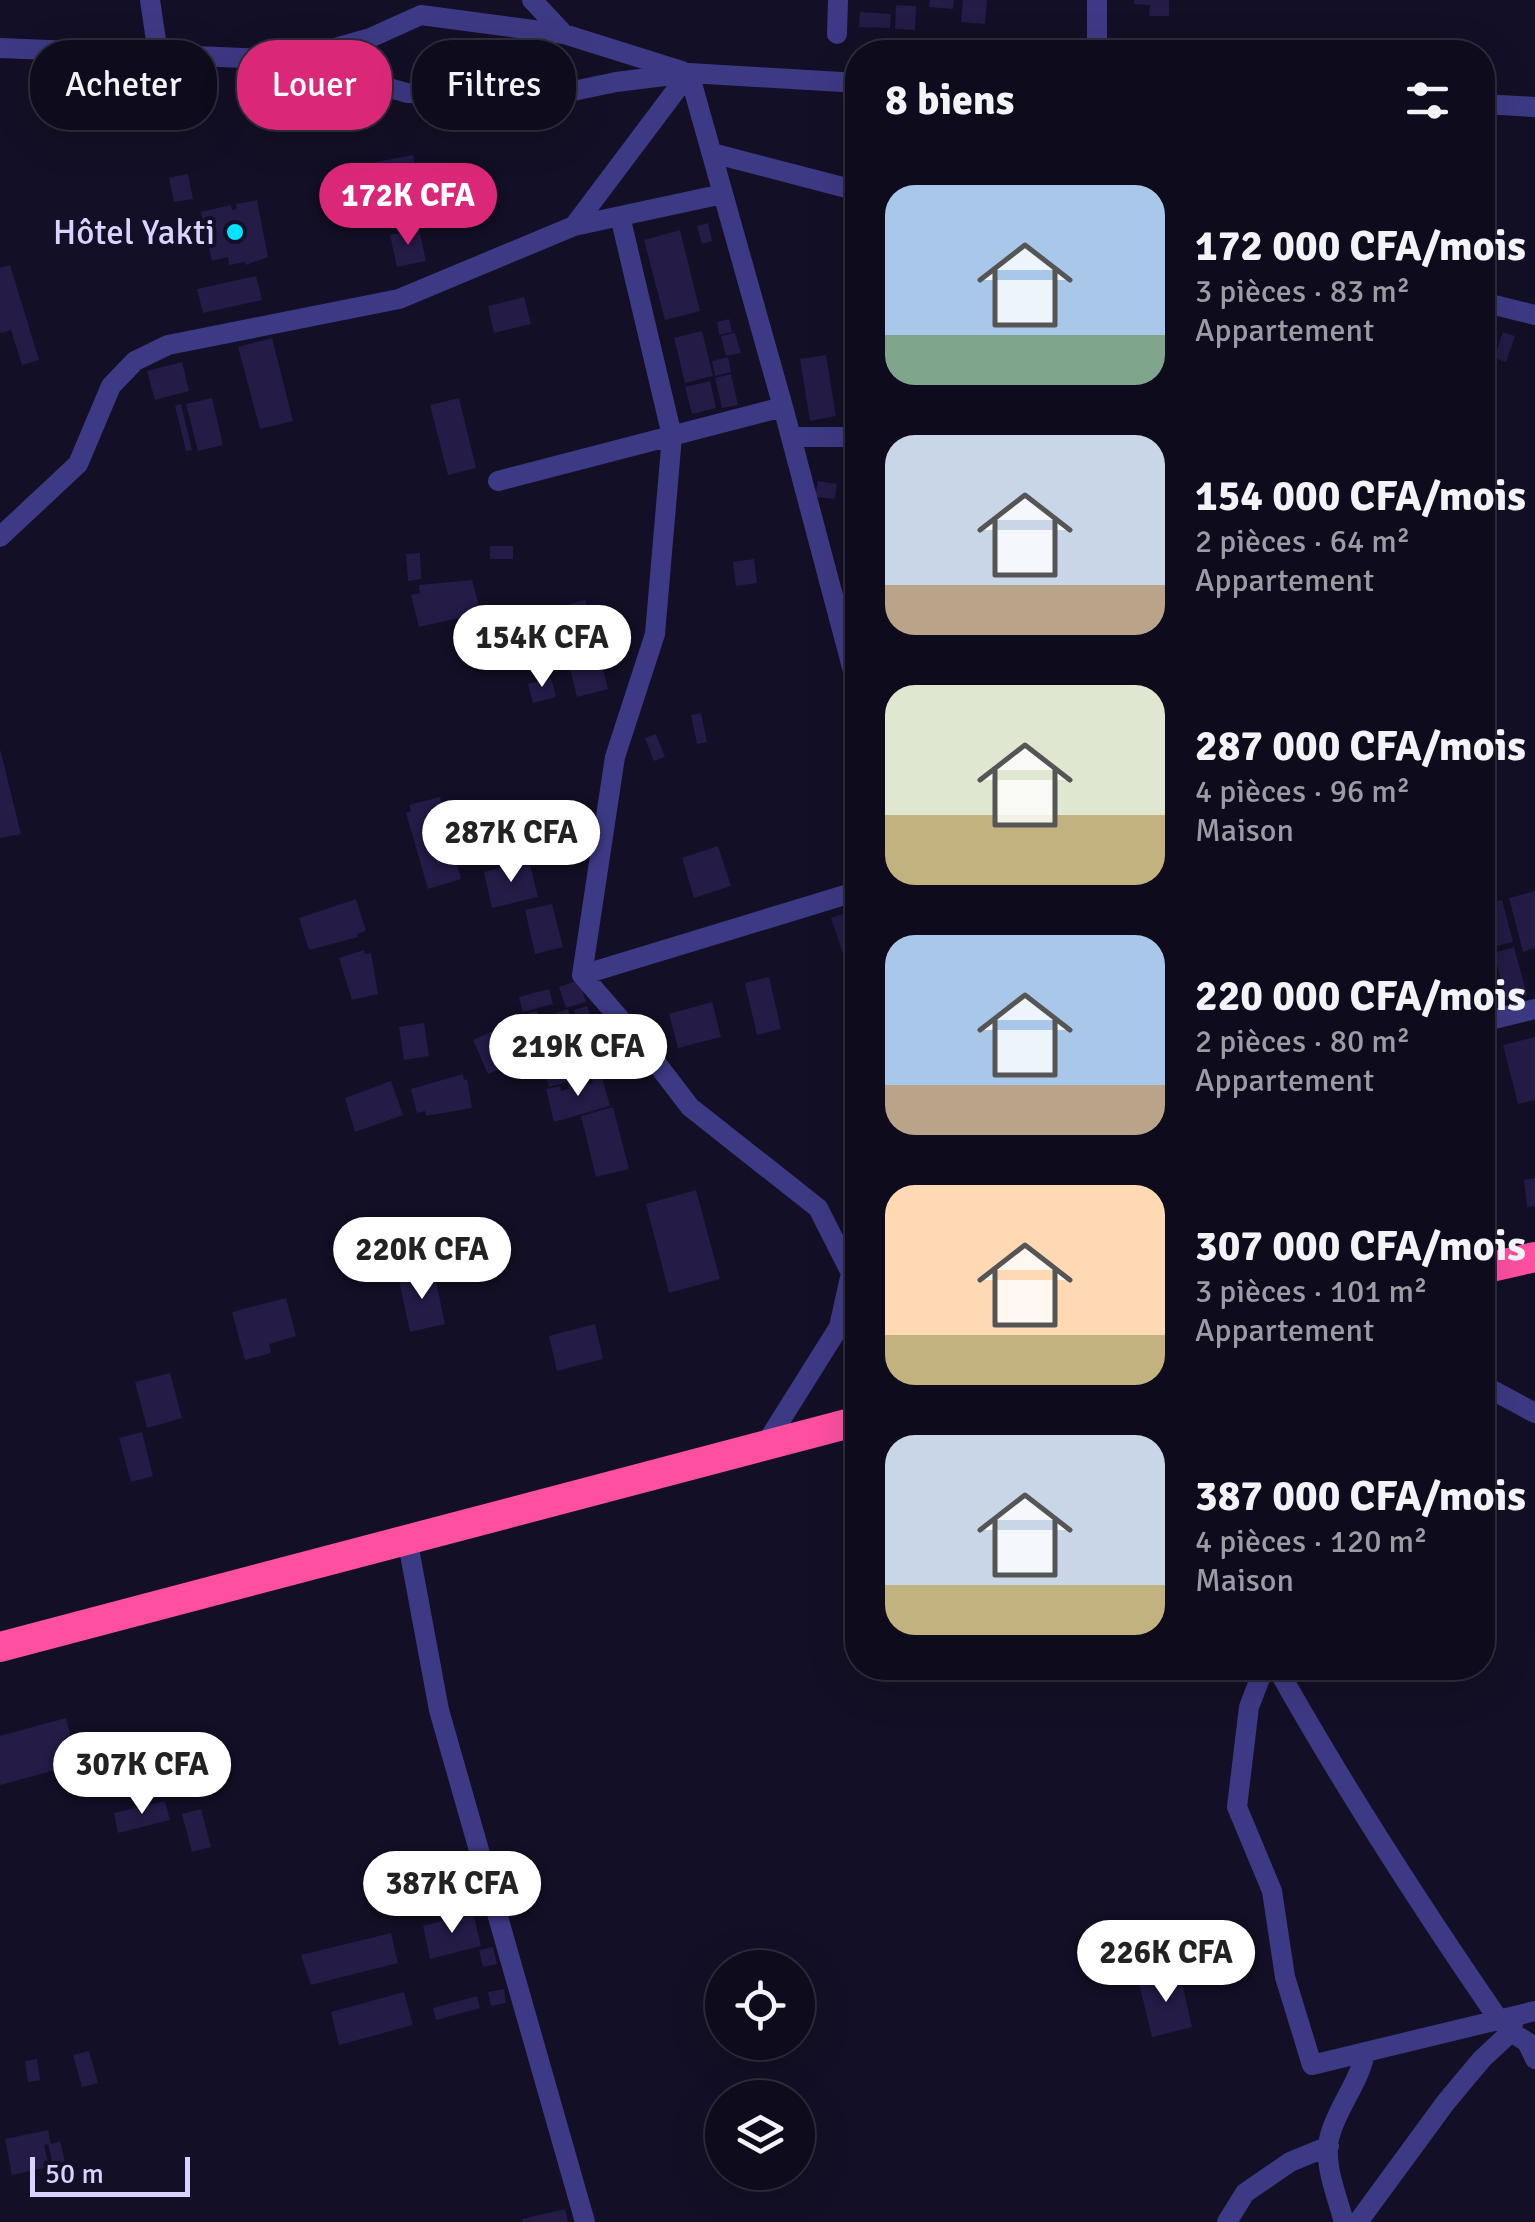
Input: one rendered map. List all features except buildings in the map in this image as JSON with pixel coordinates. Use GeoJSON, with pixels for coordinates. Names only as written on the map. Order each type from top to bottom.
{"type":"FeatureCollection","features":[{"type":"Feature","properties":{"kind":"highway"},"geometry":{"type":"LineString","coordinates":[[1495,1265],[1535,1257]]}},
{"type":"Feature","properties":{"kind":"highway"},"geometry":{"type":"LineString","coordinates":[[0,1647],[845,1424]]}},
{"type":"Feature","properties":{"kind":"street"},"geometry":{"type":"LineString","coordinates":[[150,0],[156,40]]}},
{"type":"Feature","properties":{"kind":"street"},"geometry":{"type":"LineString","coordinates":[[532,0],[564,34]]}},
{"type":"Feature","properties":{"kind":"street"},"geometry":{"type":"LineString","coordinates":[[837,34],[838,0]]}},
{"type":"Feature","properties":{"kind":"street"},"geometry":{"type":"LineString","coordinates":[[1097,0],[1097,40]]}},
{"type":"Feature","properties":{"kind":"street"},"geometry":{"type":"LineString","coordinates":[[363,40],[423,7],[564,34],[689,73]]}},
{"type":"Feature","properties":{"kind":"street"},"geometry":{"type":"LineString","coordinates":[[0,48],[30,49]]}},
{"type":"Feature","properties":{"kind":"street"},"geometry":{"type":"LineString","coordinates":[[689,73],[845,641]]}},
{"type":"Feature","properties":{"kind":"street"},"geometry":{"type":"LineString","coordinates":[[574,226],[689,73]]}},
{"type":"Feature","properties":{"kind":"street"},"geometry":{"type":"LineString","coordinates":[[392,90],[407,94],[545,97],[616,82],[689,73],[845,83]]}},
{"type":"Feature","properties":{"kind":"street"},"geometry":{"type":"LineString","coordinates":[[1495,104],[1535,106]]}},
{"type":"Feature","properties":{"kind":"street"},"geometry":{"type":"LineString","coordinates":[[712,153],[845,187]]}},
{"type":"Feature","properties":{"kind":"street"},"geometry":{"type":"LineString","coordinates":[[0,537],[78,464],[111,386],[135,360],[168,345],[399,300],[574,226],[723,194]]}},
{"type":"Feature","properties":{"kind":"street"},"geometry":{"type":"LineString","coordinates":[[620,216],[672,436],[655,634],[615,757],[582,974],[690,1106],[818,1208],[845,1261]]}},
{"type":"Feature","properties":{"kind":"street"},"geometry":{"type":"LineString","coordinates":[[1495,305],[1535,315]]}},
{"type":"Feature","properties":{"kind":"street"},"geometry":{"type":"LineString","coordinates":[[498,481],[783,408]]}},
{"type":"Feature","properties":{"kind":"street"},"geometry":{"type":"LineString","coordinates":[[791,437],[845,437]]}},
{"type":"Feature","properties":{"kind":"street"},"geometry":{"type":"LineString","coordinates":[[582,974],[845,895]]}},
{"type":"Feature","properties":{"kind":"street"},"geometry":{"type":"LineString","coordinates":[[1495,1019],[1535,1009]]}},
{"type":"Feature","properties":{"kind":"street"},"geometry":{"type":"LineString","coordinates":[[765,1445],[838,1327],[845,1298]]}},
{"type":"Feature","properties":{"kind":"street"},"geometry":{"type":"LineString","coordinates":[[1495,1391],[1535,1412]]}},
{"type":"Feature","properties":{"kind":"street"},"geometry":{"type":"LineString","coordinates":[[408,1538],[439,1710],[586,2222]]}},
{"type":"Feature","properties":{"kind":"street"},"geometry":{"type":"LineString","coordinates":[[1260,1680],[1249,1708],[1237,1806],[1272,1891],[1285,1978],[1312,2066],[1515,2020]]}},
{"type":"Feature","properties":{"kind":"street"},"geometry":{"type":"LineString","coordinates":[[1283,1680],[1412,1892],[1515,2020],[1535,2059]]}},
{"type":"Feature","properties":{"kind":"street"},"geometry":{"type":"LineString","coordinates":[[1358,2222],[1446,2102],[1515,2020]]}},
{"type":"Feature","properties":{"kind":"street"},"geometry":{"type":"LineString","coordinates":[[1344,2222],[1328,2160],[1329,2136],[1362,2069],[1364,2052]]}},
{"type":"Feature","properties":{"kind":"street"},"geometry":{"type":"LineString","coordinates":[[1227,2222],[1246,2193],[1290,2162],[1329,2146]]}},
{"type":"Feature","properties":{"kind":"place","name":"Hôtel Yakti"},"geometry":{"type":"Point","coordinates":[235,232]}}]}
